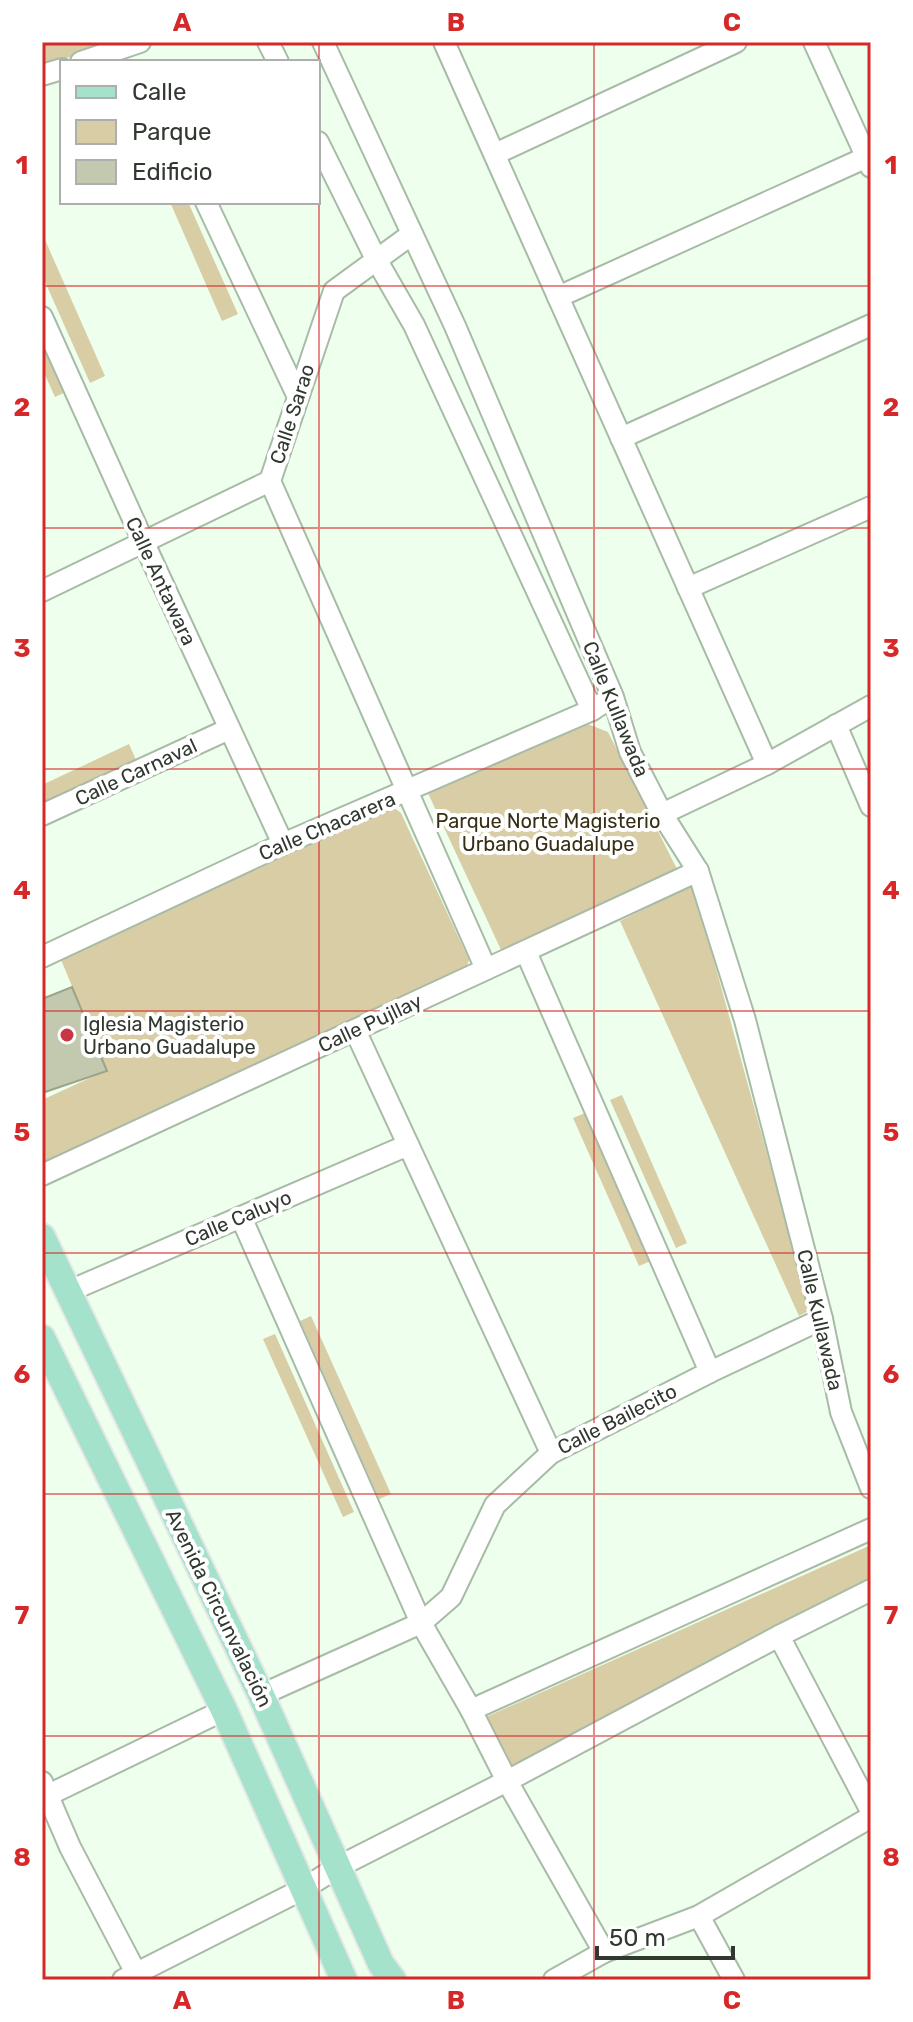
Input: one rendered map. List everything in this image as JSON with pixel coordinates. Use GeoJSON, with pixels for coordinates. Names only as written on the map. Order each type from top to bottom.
{"type":"FeatureCollection","features":[{"type":"Feature","properties":{"kind":"main road","name":"Avenida Circunvalación"},"geometry":{"type":"LineString","coordinates":[[42,1237],[261,1695],[381,1964],[393,1980]]}},
{"type":"Feature","properties":{"kind":"main road","name":"Avenida Circunvalación"},"geometry":{"type":"LineString","coordinates":[[42,1338],[224,1710],[344,1980]]}},
{"type":"Feature","properties":{"kind":"street"},"geometry":{"type":"LineString","coordinates":[[268,42],[277,60]]}},
{"type":"Feature","properties":{"kind":"street","name":"Calle Kullawada"},"geometry":{"type":"LineString","coordinates":[[323,42],[461,340],[613,697],[630,752],[662,814],[698,871],[745,1020],[822,1319],[841,1412],[871,1488]]}},
{"type":"Feature","properties":{"kind":"street"},"geometry":{"type":"LineString","coordinates":[[444,42],[767,764]]}},
{"type":"Feature","properties":{"kind":"street"},"geometry":{"type":"LineString","coordinates":[[495,154],[736,42]]}},
{"type":"Feature","properties":{"kind":"street"},"geometry":{"type":"LineString","coordinates":[[558,297],[869,162],[814,42]]}},
{"type":"Feature","properties":{"kind":"street"},"geometry":{"type":"LineString","coordinates":[[90,60],[137,50]]}},
{"type":"Feature","properties":{"kind":"street"},"geometry":{"type":"LineString","coordinates":[[320,146],[376,259],[414,325],[592,710]]}},
{"type":"Feature","properties":{"kind":"street"},"geometry":{"type":"LineString","coordinates":[[207,204],[298,397]]}},
{"type":"Feature","properties":{"kind":"street","name":"Calle Sarao"},"geometry":{"type":"LineString","coordinates":[[42,591],[270,481],[334,291],[412,234]]}},
{"type":"Feature","properties":{"kind":"street","name":"Calle Antawara"},"geometry":{"type":"LineString","coordinates":[[42,317],[283,844]]}},
{"type":"Feature","properties":{"kind":"street"},"geometry":{"type":"LineString","coordinates":[[621,438],[871,325]]}},
{"type":"Feature","properties":{"kind":"street"},"geometry":{"type":"LineString","coordinates":[[270,481],[486,969]]}},
{"type":"Feature","properties":{"kind":"street"},"geometry":{"type":"LineString","coordinates":[[688,588],[871,507]]}},
{"type":"Feature","properties":{"kind":"street","name":"Calle Chacarera"},"geometry":{"type":"LineString","coordinates":[[42,957],[283,844],[592,710],[613,697]]}},
{"type":"Feature","properties":{"kind":"street"},"geometry":{"type":"LineString","coordinates":[[662,814],[767,764],[871,706]]}},
{"type":"Feature","properties":{"kind":"street"},"geometry":{"type":"LineString","coordinates":[[836,725],[871,806]]}},
{"type":"Feature","properties":{"kind":"street","name":"Calle Carnaval"},"geometry":{"type":"LineString","coordinates":[[42,815],[229,729]]}},
{"type":"Feature","properties":{"kind":"street","name":"Calle Pujllay"},"geometry":{"type":"LineString","coordinates":[[42,1175],[698,871]]}},
{"type":"Feature","properties":{"kind":"street"},"geometry":{"type":"LineString","coordinates":[[526,952],[710,1372]]}},
{"type":"Feature","properties":{"kind":"street"},"geometry":{"type":"LineString","coordinates":[[355,1030],[551,1453]]}},
{"type":"Feature","properties":{"kind":"street","name":"Calle Caluyo"},"geometry":{"type":"LineString","coordinates":[[67,1292],[408,1145]]}},
{"type":"Feature","properties":{"kind":"street"},"geometry":{"type":"LineString","coordinates":[[241,1217],[421,1623],[604,1952]]}},
{"type":"Feature","properties":{"kind":"street","name":"Calle Bailecito"},"geometry":{"type":"LineString","coordinates":[[261,1695],[421,1623],[451,1597],[495,1505],[551,1453],[822,1319]]}},
{"type":"Feature","properties":{"kind":"street"},"geometry":{"type":"LineString","coordinates":[[471,1710],[871,1529]]}},
{"type":"Feature","properties":{"kind":"street"},"geometry":{"type":"LineString","coordinates":[[224,1710],[44,1792],[130,1977],[871,1590]]}},
{"type":"Feature","properties":{"kind":"street"},"geometry":{"type":"LineString","coordinates":[[554,1980],[604,1952],[699,1916],[871,1814],[779,1636]]}},
{"type":"Feature","properties":{"kind":"street"},"geometry":{"type":"LineString","coordinates":[[699,1916],[734,1980]]}},
{"type":"Feature","properties":{"kind":"green space"},"geometry":{"type":"Polygon","coordinates":[[[42,42],[116,42],[60,60],[42,66],[42,42]]]}},
{"type":"Feature","properties":{"kind":"green space"},"geometry":{"type":"Polygon","coordinates":[[[171,204],[189,204],[238,314],[222,321],[171,204]]]}},
{"type":"Feature","properties":{"kind":"green space"},"geometry":{"type":"Polygon","coordinates":[[[42,233],[105,376],[90,383],[42,275],[42,233]]]}},
{"type":"Feature","properties":{"kind":"green space"},"geometry":{"type":"Polygon","coordinates":[[[42,326],[70,390],[55,397],[42,368],[42,326]]]}},
{"type":"Feature","properties":{"kind":"green space","name":"Parque Norte Magisterio Urbano Guadalupe"},"geometry":{"type":"Polygon","coordinates":[[[580,721],[608,732],[677,869],[502,952],[427,791],[580,721]]]}},
{"type":"Feature","properties":{"kind":"green space"},"geometry":{"type":"Polygon","coordinates":[[[129,744],[136,760],[42,804],[42,785],[129,744]]]}},
{"type":"Feature","properties":{"kind":"green space"},"geometry":{"type":"Polygon","coordinates":[[[392,806],[401,813],[469,960],[465,972],[42,1162],[42,1100],[107,1070],[59,955],[392,806]]]}},
{"type":"Feature","properties":{"kind":"green space"},"geometry":{"type":"Polygon","coordinates":[[[693,885],[810,1310],[799,1316],[620,921],[693,885]]]}},
{"type":"Feature","properties":{"kind":"green space"},"geometry":{"type":"Polygon","coordinates":[[[622,1095],[687,1243],[676,1248],[610,1100],[622,1095]]]}},
{"type":"Feature","properties":{"kind":"green space"},"geometry":{"type":"Polygon","coordinates":[[[585,1113],[651,1261],[639,1266],[573,1118],[585,1113]]]}},
{"type":"Feature","properties":{"kind":"green space"},"geometry":{"type":"Polygon","coordinates":[[[311,1316],[391,1494],[379,1499],[300,1321],[311,1316]]]}},
{"type":"Feature","properties":{"kind":"green space"},"geometry":{"type":"Polygon","coordinates":[[[275,1334],[354,1512],[343,1517],[263,1339],[275,1334]]]}},
{"type":"Feature","properties":{"kind":"green space"},"geometry":{"type":"Polygon","coordinates":[[[871,1545],[871,1577],[513,1768],[486,1717],[871,1545]]]}},
{"type":"Feature","properties":{"kind":"building","name":"Iglesia Magisterio Urbano Guadalupe"},"geometry":{"type":"Polygon","coordinates":[[[72,987],[107,1071],[42,1093],[42,999],[72,987]]]}},
{"type":"Feature","properties":{"kind":"place","name":"Iglesia Magisterio Urbano Guadalupe"},"geometry":{"type":"Point","coordinates":[67,1035]}}]}
